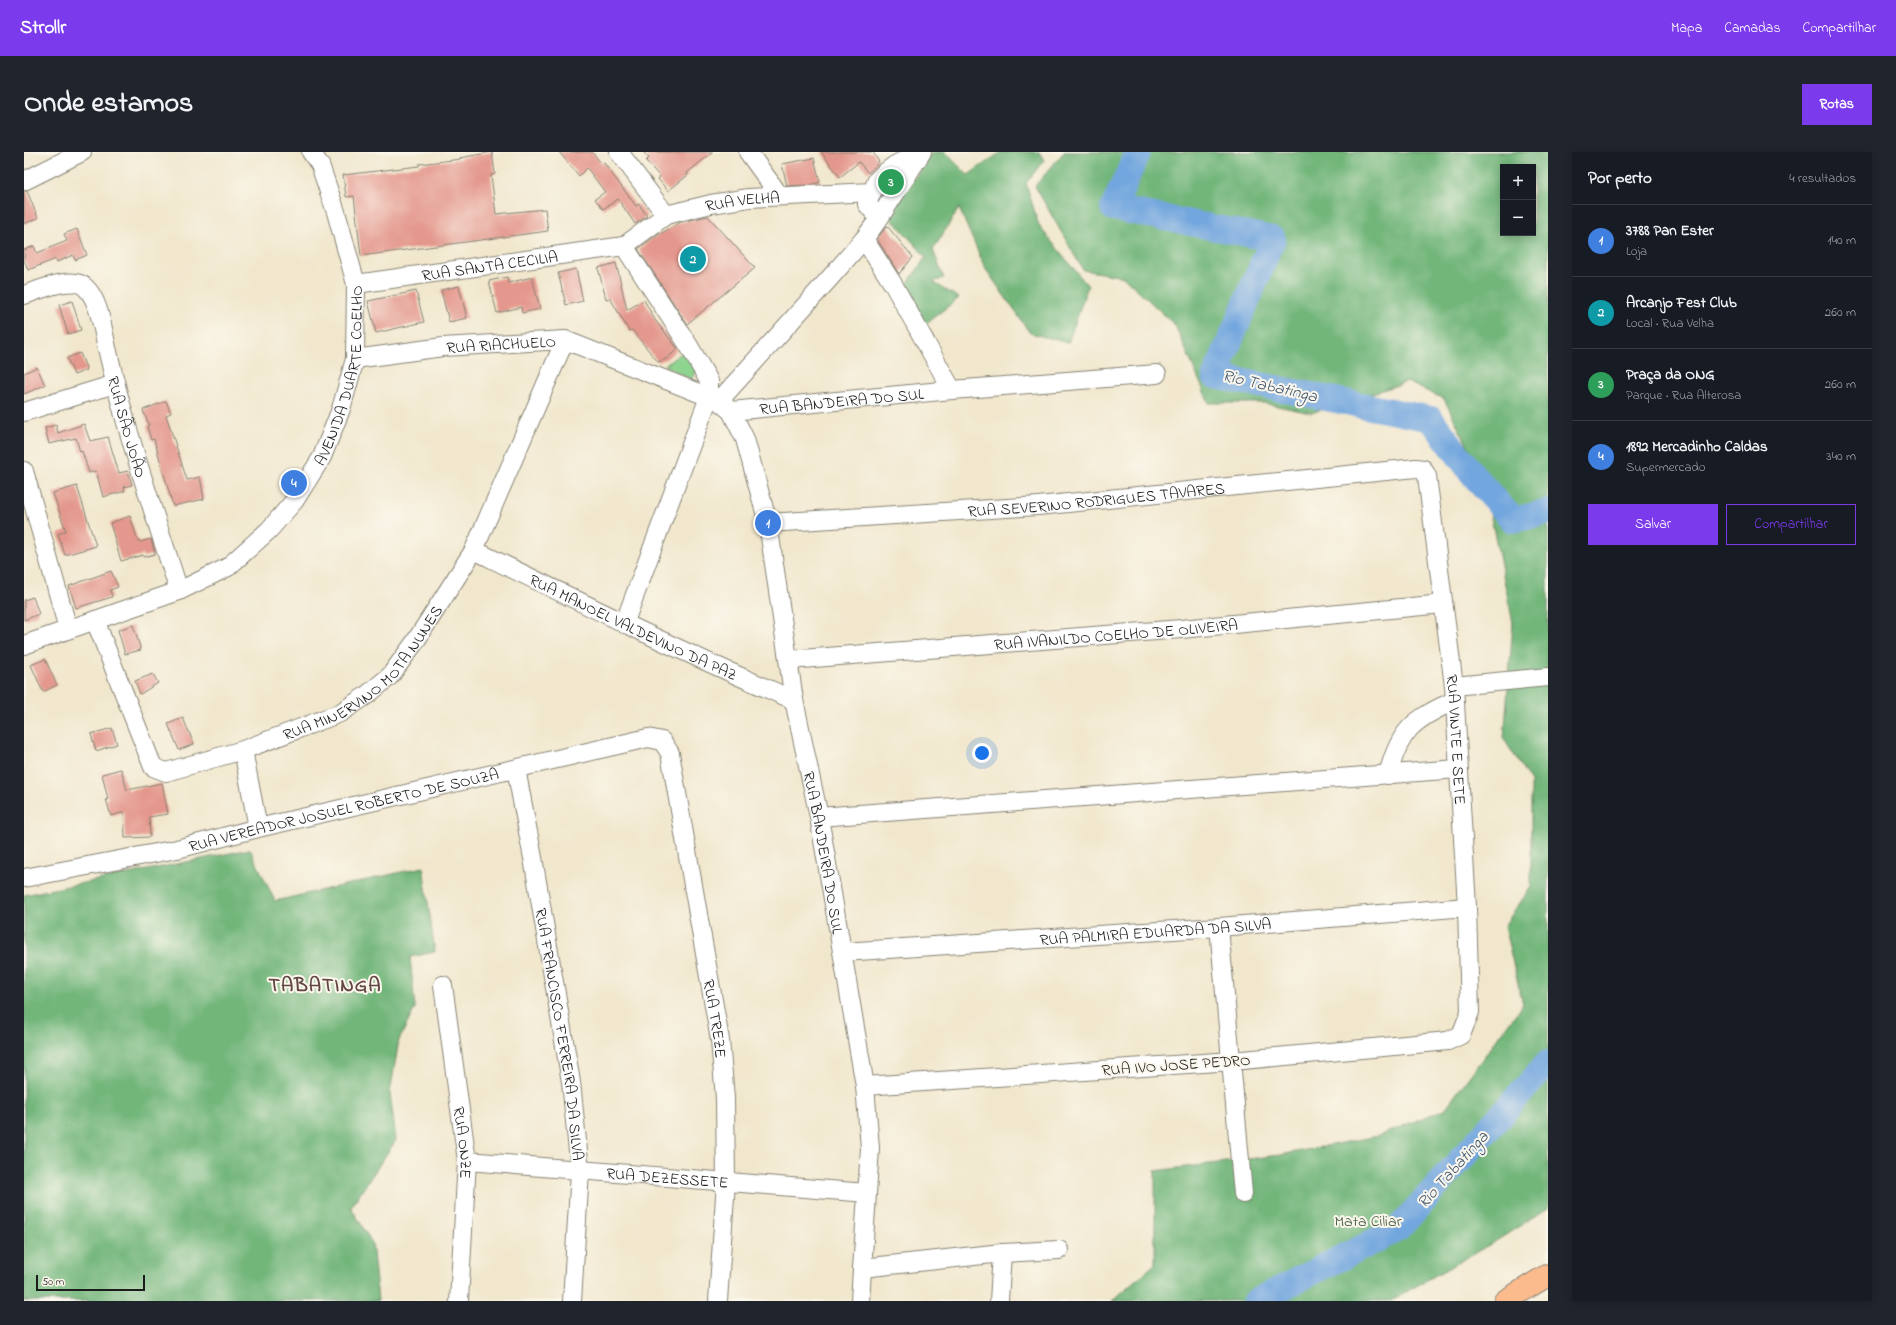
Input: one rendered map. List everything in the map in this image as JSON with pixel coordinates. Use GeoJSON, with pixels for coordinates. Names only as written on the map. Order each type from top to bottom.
{"type":"FeatureCollection","features":[{"type":"Feature","properties":{"kind":"main road"},"geometry":{"type":"LineString","coordinates":[[1505,1301],[1548,1275]]}},
{"type":"Feature","properties":{"kind":"street"},"geometry":{"type":"LineString","coordinates":[[24,182],[82,152]]}},
{"type":"Feature","properties":{"kind":"street","name":"AVENIDA DUARTE COELHO"},"geometry":{"type":"LineString","coordinates":[[24,645],[179,591],[228,567],[269,530],[295,500],[322,457],[341,409],[355,359],[356,284],[336,212],[320,165],[311,152]]}},
{"type":"Feature","properties":{"kind":"street"},"geometry":{"type":"LineString","coordinates":[[619,152],[666,215]]}},
{"type":"Feature","properties":{"kind":"street"},"geometry":{"type":"LineString","coordinates":[[748,152],[780,196]]}},
{"type":"Feature","properties":{"kind":"street"},"geometry":{"type":"LineString","coordinates":[[878,220],[877,216],[867,204],[877,180],[890,159],[921,152]]}},
{"type":"Feature","properties":{"kind":"street"},"geometry":{"type":"LineString","coordinates":[[624,624],[720,403],[864,239],[878,220],[921,152]]}},
{"type":"Feature","properties":{"kind":"street","name":"RUA VELHA"},"geometry":{"type":"LineString","coordinates":[[624,246],[666,215],[711,204],[750,198],[872,192]]}},
{"type":"Feature","properties":{"kind":"street","name":"RUA BANDEIRA DO SUL"},"geometry":{"type":"LineString","coordinates":[[864,239],[893,284],[952,390]]}},
{"type":"Feature","properties":{"kind":"street"},"geometry":{"type":"LineString","coordinates":[[624,246],[706,375],[720,403]]}},
{"type":"Feature","properties":{"kind":"street","name":"RUA SANTA CECILIA"},"geometry":{"type":"LineString","coordinates":[[356,284],[624,246]]}},
{"type":"Feature","properties":{"kind":"street","name":"RUA SÃO JOÃO"},"geometry":{"type":"LineString","coordinates":[[24,295],[61,284],[74,282],[84,286],[93,296],[100,319],[115,384],[179,591]]}},
{"type":"Feature","properties":{"kind":"street","name":"RUA RIACHUELO"},"geometry":{"type":"LineString","coordinates":[[355,359],[443,347],[565,340],[720,403]]}},
{"type":"Feature","properties":{"kind":"street","name":"RUA MINERVINO MOTA NUNES"},"geometry":{"type":"LineString","coordinates":[[95,620],[153,767],[166,772],[243,750],[340,713],[367,695],[390,676],[415,642],[474,550],[565,340]]}},
{"type":"Feature","properties":{"kind":"street","name":"RUA BANDEIRA DO SUL"},"geometry":{"type":"LineString","coordinates":[[720,403],[952,390],[1157,374]]}},
{"type":"Feature","properties":{"kind":"street"},"geometry":{"type":"LineString","coordinates":[[24,412],[115,384]]}},
{"type":"Feature","properties":{"kind":"street","name":"RUA BANDEIRA DO SUL"},"geometry":{"type":"LineString","coordinates":[[720,403],[745,439],[768,523],[794,700],[819,817],[865,1086],[870,1148],[860,1301]]}},
{"type":"Feature","properties":{"kind":"street","name":"RUA SEVERINO RODRIGUES TAVARES"},"geometry":{"type":"LineString","coordinates":[[768,523],[1038,506],[1416,468],[1423,469]]}},
{"type":"Feature","properties":{"kind":"street","name":"RUA VINTE E SETE"},"geometry":{"type":"LineString","coordinates":[[1423,469],[1427,476],[1454,693],[1467,907],[1470,1012]]}},
{"type":"Feature","properties":{"kind":"street"},"geometry":{"type":"LineString","coordinates":[[24,471],[68,630]]}},
{"type":"Feature","properties":{"kind":"street","name":"RUA MANOEL VALDEVINO DA PAZ"},"geometry":{"type":"LineString","coordinates":[[474,550],[624,624],[724,671],[794,700]]}},
{"type":"Feature","properties":{"kind":"street","name":"RUA IVANILDO COELHO DE OLIVEIRA"},"geometry":{"type":"LineString","coordinates":[[789,660],[1174,630],[1443,604]]}},
{"type":"Feature","properties":{"kind":"street"},"geometry":{"type":"LineString","coordinates":[[1388,775],[1394,752],[1405,732],[1426,713],[1454,693],[1548,677]]}},
{"type":"Feature","properties":{"kind":"street","name":"RUA VEREADOR JOSUEL ROBERTO DE SOUZA"},"geometry":{"type":"LineString","coordinates":[[24,878],[177,849],[258,828],[648,738],[662,741]]}},
{"type":"Feature","properties":{"kind":"street","name":"RUA TREZE"},"geometry":{"type":"LineString","coordinates":[[662,741],[670,753],[720,1040],[725,1098],[726,1181],[718,1301]]}},
{"type":"Feature","properties":{"kind":"street"},"geometry":{"type":"LineString","coordinates":[[243,750],[258,828]]}},
{"type":"Feature","properties":{"kind":"street","name":"RUA FRANCISCO FERREIRA DA SILVA"},"geometry":{"type":"LineString","coordinates":[[516,769],[571,1082],[580,1171],[572,1301]]}},
{"type":"Feature","properties":{"kind":"street"},"geometry":{"type":"LineString","coordinates":[[819,817],[1458,769]]}},
{"type":"Feature","properties":{"kind":"street","name":"RUA PALMIRA EDUARDA DA SILVA"},"geometry":{"type":"LineString","coordinates":[[843,952],[1219,927],[1467,907]]}},
{"type":"Feature","properties":{"kind":"street"},"geometry":{"type":"LineString","coordinates":[[1219,927],[1243,1194]]}},
{"type":"Feature","properties":{"kind":"street","name":"RUA ONZE"},"geometry":{"type":"LineString","coordinates":[[443,985],[467,1162],[459,1301]]}},
{"type":"Feature","properties":{"kind":"street","name":"RUA IVO JOSE PEDRO"},"geometry":{"type":"LineString","coordinates":[[865,1086],[1232,1060],[1448,1041],[1461,1035],[1470,1012]]}},
{"type":"Feature","properties":{"kind":"street","name":"RUA DEZESSETE"},"geometry":{"type":"LineString","coordinates":[[467,1162],[867,1193]]}},
{"type":"Feature","properties":{"kind":"street"},"geometry":{"type":"LineString","coordinates":[[862,1268],[1002,1253],[1059,1250]]}},
{"type":"Feature","properties":{"kind":"street"},"geometry":{"type":"LineString","coordinates":[[999,1301],[1002,1253]]}},
{"type":"Feature","properties":{"kind":"green space"},"geometry":{"type":"Polygon","coordinates":[[[932,152],[945,152],[968,175],[1001,152],[1039,152],[1044,160],[1026,183],[1039,226],[1088,286],[1068,343],[1030,333],[985,268],[959,208],[933,250],[944,278],[933,282],[959,298],[925,324],[907,284],[926,257],[891,218],[898,203],[932,152]]]}},
{"type":"Feature","properties":{"kind":"green space","name":"Mata Ciliar"},"geometry":{"type":"Polygon","coordinates":[[[1064,152],[1548,152],[1548,1208],[1496,1241],[1390,1301],[1112,1301],[1155,1264],[1155,1171],[1280,1155],[1378,1136],[1445,1109],[1523,1004],[1504,926],[1531,887],[1531,782],[1504,739],[1513,623],[1482,474],[1444,399],[1407,382],[1311,413],[1263,403],[1209,403],[1175,325],[1124,277],[1083,270],[1035,186],[1064,152]]]}},
{"type":"Feature","properties":{"kind":"green space"},"geometry":{"type":"Polygon","coordinates":[[[683,352],[697,367],[691,380],[665,365],[683,352]]]}},
{"type":"Feature","properties":{"kind":"green space"},"geometry":{"type":"Polygon","coordinates":[[[250,849],[275,901],[423,867],[435,952],[410,957],[415,1008],[399,1040],[390,1093],[396,1140],[351,1207],[372,1243],[378,1301],[24,1301],[24,895],[250,849]]]}},
{"type":"Feature","properties":{"kind":"building"},"geometry":{"type":"Polygon","coordinates":[[[492,152],[495,174],[491,175],[496,214],[545,209],[548,231],[361,256],[354,196],[346,197],[343,175],[419,166],[419,164],[461,159],[460,158],[492,152]]]}},
{"type":"Feature","properties":{"kind":"building"},"geometry":{"type":"Polygon","coordinates":[[[559,152],[592,152],[602,164],[604,163],[636,206],[639,204],[647,216],[635,224],[618,199],[603,209],[595,199],[605,192],[587,168],[579,176],[559,152]]]}},
{"type":"Feature","properties":{"kind":"building"},"geometry":{"type":"Polygon","coordinates":[[[643,152],[713,152],[668,191],[658,179],[660,177],[646,161],[649,158],[643,152]]]}},
{"type":"Feature","properties":{"kind":"building"},"geometry":{"type":"Polygon","coordinates":[[[821,152],[873,152],[879,162],[868,173],[859,162],[840,177],[821,152]]]}},
{"type":"Feature","properties":{"kind":"building"},"geometry":{"type":"Polygon","coordinates":[[[814,158],[820,182],[810,185],[787,186],[782,164],[814,158]]]}},
{"type":"Feature","properties":{"kind":"building"},"geometry":{"type":"Polygon","coordinates":[[[24,191],[27,191],[38,218],[24,224],[24,191]]]}},
{"type":"Feature","properties":{"kind":"building"},"geometry":{"type":"Polygon","coordinates":[[[708,216],[755,268],[687,324],[638,249],[653,238],[681,222],[708,216]]]}},
{"type":"Feature","properties":{"kind":"building"},"geometry":{"type":"Polygon","coordinates":[[[887,226],[913,257],[899,274],[877,239],[887,226]]]}},
{"type":"Feature","properties":{"kind":"building"},"geometry":{"type":"Polygon","coordinates":[[[77,229],[87,255],[75,260],[73,255],[57,262],[56,259],[28,270],[24,260],[24,250],[34,246],[37,253],[67,241],[64,234],[77,229]]]}},
{"type":"Feature","properties":{"kind":"building"},"geometry":{"type":"Polygon","coordinates":[[[616,263],[627,310],[644,300],[655,320],[678,349],[666,359],[658,362],[632,330],[629,331],[610,298],[606,299],[598,268],[616,263]]]}},
{"type":"Feature","properties":{"kind":"building"},"geometry":{"type":"Polygon","coordinates":[[[576,269],[583,301],[566,305],[558,273],[576,269]]]}},
{"type":"Feature","properties":{"kind":"building"},"geometry":{"type":"Polygon","coordinates":[[[507,277],[508,283],[532,277],[540,309],[522,313],[521,307],[497,313],[489,281],[507,277]]]}},
{"type":"Feature","properties":{"kind":"building"},"geometry":{"type":"Polygon","coordinates":[[[459,286],[467,318],[449,322],[441,290],[459,286]]]}},
{"type":"Feature","properties":{"kind":"building"},"geometry":{"type":"Polygon","coordinates":[[[416,291],[424,322],[376,333],[368,301],[416,291]]]}},
{"type":"Feature","properties":{"kind":"building"},"geometry":{"type":"Polygon","coordinates":[[[72,301],[81,330],[68,334],[59,305],[72,301]]]}},
{"type":"Feature","properties":{"kind":"building"},"geometry":{"type":"Polygon","coordinates":[[[80,353],[87,370],[74,375],[67,358],[80,353]]]}},
{"type":"Feature","properties":{"kind":"building"},"geometry":{"type":"Polygon","coordinates":[[[37,367],[45,385],[24,394],[24,373],[37,367]]]}},
{"type":"Feature","properties":{"kind":"building"},"geometry":{"type":"Polygon","coordinates":[[[166,401],[171,413],[166,415],[187,480],[200,477],[204,499],[173,506],[154,439],[151,440],[147,426],[149,425],[143,410],[166,401]]]}},
{"type":"Feature","properties":{"kind":"building"},"geometry":{"type":"Polygon","coordinates":[[[84,424],[90,441],[108,437],[119,473],[128,471],[132,485],[124,487],[125,491],[103,497],[96,471],[89,473],[76,438],[49,444],[45,428],[56,425],[58,433],[84,424]]]}},
{"type":"Feature","properties":{"kind":"building"},"geometry":{"type":"Polygon","coordinates":[[[77,486],[96,546],[65,555],[58,534],[66,531],[53,493],[77,486]]]}},
{"type":"Feature","properties":{"kind":"building"},"geometry":{"type":"Polygon","coordinates":[[[130,516],[137,538],[140,542],[151,539],[155,554],[143,557],[143,555],[121,561],[110,523],[130,516]]]}},
{"type":"Feature","properties":{"kind":"building"},"geometry":{"type":"Polygon","coordinates":[[[111,571],[118,587],[110,590],[112,597],[76,608],[69,586],[111,571]]]}},
{"type":"Feature","properties":{"kind":"building"},"geometry":{"type":"Polygon","coordinates":[[[33,597],[39,614],[24,620],[24,600],[33,597]]]}},
{"type":"Feature","properties":{"kind":"building"},"geometry":{"type":"Polygon","coordinates":[[[133,625],[141,650],[125,654],[118,630],[133,625]]]}},
{"type":"Feature","properties":{"kind":"building"},"geometry":{"type":"Polygon","coordinates":[[[45,659],[57,685],[43,692],[31,665],[45,659]]]}},
{"type":"Feature","properties":{"kind":"building"},"geometry":{"type":"Polygon","coordinates":[[[153,674],[158,683],[140,694],[135,681],[153,674]]]}},
{"type":"Feature","properties":{"kind":"building"},"geometry":{"type":"Polygon","coordinates":[[[183,718],[194,744],[179,750],[168,724],[183,718]]]}},
{"type":"Feature","properties":{"kind":"building"},"geometry":{"type":"Polygon","coordinates":[[[112,728],[117,744],[96,751],[91,734],[112,728]]]}},
{"type":"Feature","properties":{"kind":"building"},"geometry":{"type":"Polygon","coordinates":[[[121,769],[127,790],[162,783],[168,814],[149,817],[150,837],[125,838],[124,812],[111,816],[106,799],[108,799],[102,774],[121,769]]]}},
{"type":"Feature","properties":{"kind":"waterway","name":"Rio Tabatinga"},"geometry":{"type":"LineString","coordinates":[[1138,152],[1113,208],[1273,239],[1215,376],[1431,419],[1478,481],[1513,520],[1548,512]]}},
{"type":"Feature","properties":{"kind":"waterway","name":"Rio Tabatinga"},"geometry":{"type":"LineString","coordinates":[[1256,1301],[1398,1229],[1548,1063]]}},
{"type":"Feature","properties":{"kind":"place","name":"Praça da ONG"},"geometry":{"type":"Point","coordinates":[891,182]}},
{"type":"Feature","properties":{"kind":"place","name":"Arcanjo Fest Club"},"geometry":{"type":"Point","coordinates":[693,259]}},
{"type":"Feature","properties":{"kind":"place","name":"1892 Mercadinho Caldas"},"geometry":{"type":"Point","coordinates":[294,483]}},
{"type":"Feature","properties":{"kind":"place","name":"3788 Pan Ester"},"geometry":{"type":"Point","coordinates":[768,523]}},
{"type":"Feature","properties":{"kind":"district","name":"TABATINGA"},"geometry":{"type":"Point","coordinates":[325,984]}}]}
